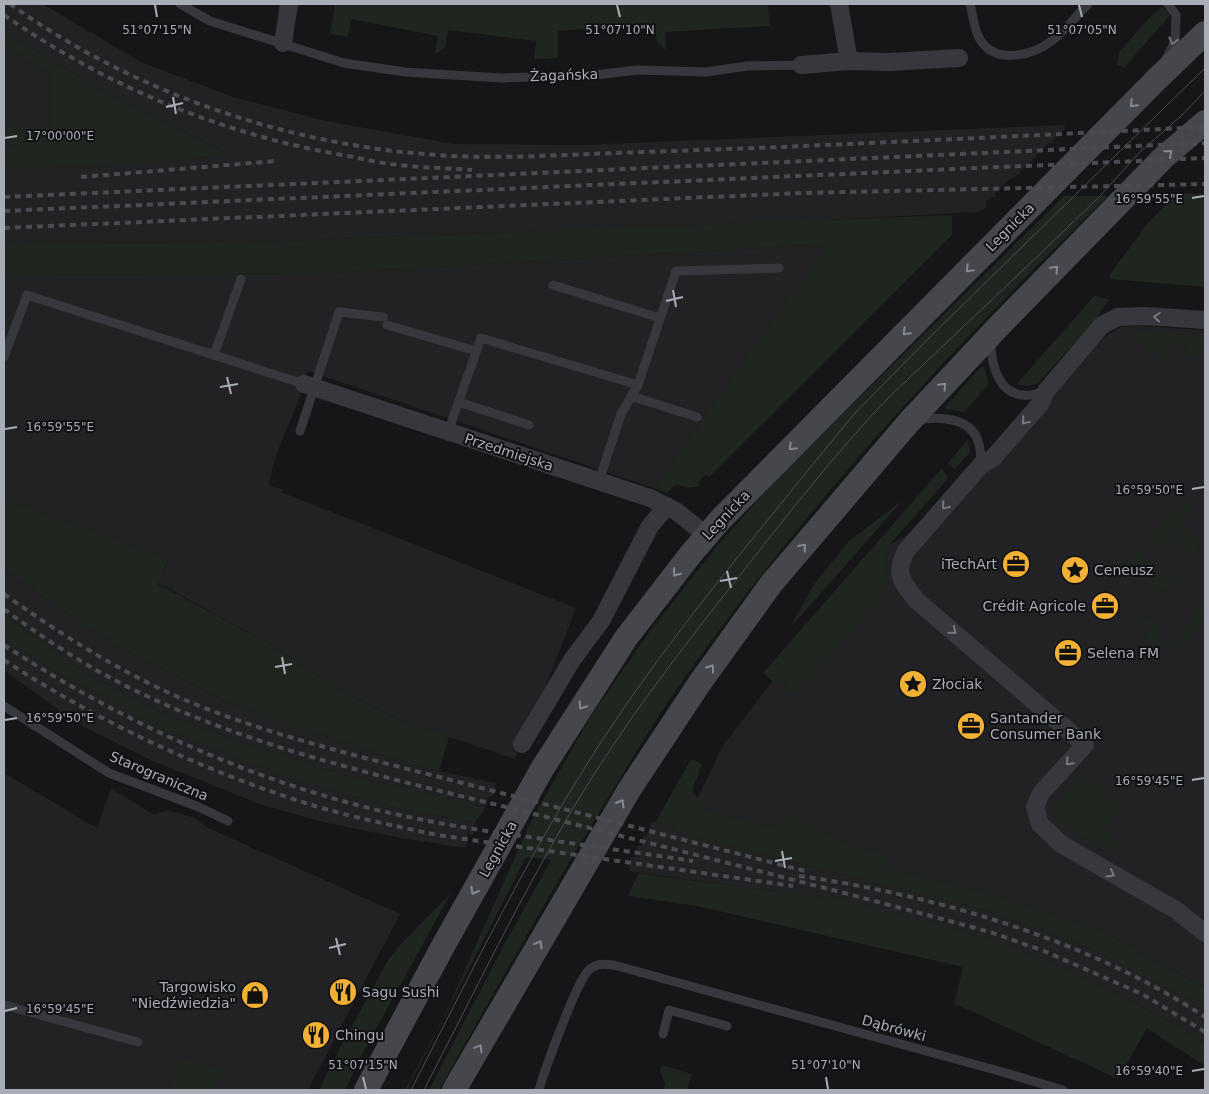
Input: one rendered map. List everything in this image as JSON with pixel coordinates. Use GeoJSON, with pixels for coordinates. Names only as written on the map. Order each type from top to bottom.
{"type":"FeatureCollection","features":[{"type":"Feature","properties":{"kind":"main road","name":"Legnicka"},"geometry":{"type":"LineString","coordinates":[[366,1090],[542,769],[626,638],[706,535],[1157,79],[1205,33]]}},
{"type":"Feature","properties":{"kind":"main road"},"geometry":{"type":"LineString","coordinates":[[454,1090],[630,790],[698,684],[771,584],[910,422],[1163,158],[1205,122]]}},
{"type":"Feature","properties":{"kind":"street"},"geometry":{"type":"LineString","coordinates":[[283,43],[290,4]]}},
{"type":"Feature","properties":{"kind":"street"},"geometry":{"type":"LineString","coordinates":[[838,4],[849,61]]}},
{"type":"Feature","properties":{"kind":"street","name":"Żagańska"},"geometry":{"type":"LineString","coordinates":[[801,65],[849,61],[890,62],[959,58]]}},
{"type":"Feature","properties":{"kind":"street"},"geometry":{"type":"LineString","coordinates":[[1205,320],[1146,316],[1118,317],[1102,325],[1046,391],[1040,404],[993,458],[981,465],[906,551],[900,564],[902,581],[916,600],[1085,745],[1041,793],[1035,807],[1040,824],[1061,844],[1176,910],[1205,933]]}},
{"type":"Feature","properties":{"kind":"street","name":"Przedmiejska"},"geometry":{"type":"LineString","coordinates":[[309,386],[650,498],[676,511],[706,535]]}},
{"type":"Feature","properties":{"kind":"street"},"geometry":{"type":"LineString","coordinates":[[522,744],[572,660],[601,620],[650,526],[666,506]]}},
{"type":"Feature","properties":{"kind":"lane","name":"Żagańska"},"geometry":{"type":"LineString","coordinates":[[180,4],[210,21],[344,63],[405,72],[502,78],[595,75],[637,70],[706,72],[748,66],[801,65]]}},
{"type":"Feature","properties":{"kind":"lane"},"geometry":{"type":"LineString","coordinates":[[970,4],[980,40],[989,50],[1000,55],[1010,56],[1032,52],[1053,40],[1088,4]]}},
{"type":"Feature","properties":{"kind":"lane"},"geometry":{"type":"LineString","coordinates":[[1157,79],[1175,40],[1176,15],[1168,4]]}},
{"type":"Feature","properties":{"kind":"lane"},"geometry":{"type":"LineString","coordinates":[[599,482],[621,414],[638,385],[676,271],[779,268]]}},
{"type":"Feature","properties":{"kind":"lane"},"geometry":{"type":"LineString","coordinates":[[214,355],[241,279]]}},
{"type":"Feature","properties":{"kind":"lane"},"geometry":{"type":"LineString","coordinates":[[553,286],[660,318]]}},
{"type":"Feature","properties":{"kind":"lane"},"geometry":{"type":"LineString","coordinates":[[4,356],[27,295],[309,386]]}},
{"type":"Feature","properties":{"kind":"lane"},"geometry":{"type":"LineString","coordinates":[[300,431],[309,386],[339,312],[385,321],[476,351]]}},
{"type":"Feature","properties":{"kind":"lane"},"geometry":{"type":"LineString","coordinates":[[991,336],[995,370],[1002,385],[1020,395],[1030,395],[1046,391]]}},
{"type":"Feature","properties":{"kind":"lane"},"geometry":{"type":"LineString","coordinates":[[448,432],[480,338],[638,385]]}},
{"type":"Feature","properties":{"kind":"lane"},"geometry":{"type":"LineString","coordinates":[[632,396],[697,416]]}},
{"type":"Feature","properties":{"kind":"lane"},"geometry":{"type":"LineString","coordinates":[[459,402],[529,424]]}},
{"type":"Feature","properties":{"kind":"lane"},"geometry":{"type":"LineString","coordinates":[[910,422],[947,418],[967,425],[978,440],[981,465]]}},
{"type":"Feature","properties":{"kind":"lane","name":"Starograniczna"},"geometry":{"type":"LineString","coordinates":[[4,706],[109,773],[199,807],[228,821]]}},
{"type":"Feature","properties":{"kind":"lane","name":"Dąbrówki"},"geometry":{"type":"LineString","coordinates":[[539,1090],[578,987],[586,972],[600,964],[614,965],[1063,1090]]}},
{"type":"Feature","properties":{"kind":"lane"},"geometry":{"type":"LineString","coordinates":[[4,1005],[138,1042]]}},
{"type":"Feature","properties":{"kind":"lane"},"geometry":{"type":"LineString","coordinates":[[663,1034],[669,1010],[727,1026]]}},
{"type":"Feature","properties":{"kind":"shaded area"},"geometry":{"type":"Polygon","coordinates":[[[4,4],[43,4],[141,62],[233,97],[326,121],[453,144],[581,145],[1065,125],[1065,129],[1020,174],[1007,181],[995,193],[995,197],[991,197],[986,201],[987,207],[978,212],[805,221],[286,241],[4,244],[4,47],[9,47],[51,76],[55,166],[185,160],[226,153],[100,89],[19,41],[4,30],[4,4]]]}},
{"type":"Feature","properties":{"kind":"shaded area"},"geometry":{"type":"Polygon","coordinates":[[[335,4],[768,4],[770,26],[665,32],[666,50],[657,42],[655,23],[558,31],[558,58],[534,59],[536,41],[448,30],[445,48],[435,54],[438,36],[351,19],[348,37],[330,34],[335,4]]]}},
{"type":"Feature","properties":{"kind":"shaded area"},"geometry":{"type":"Polygon","coordinates":[[[1162,7],[1170,15],[1124,68],[1117,64],[1119,52],[1149,18],[1162,7]]]}},
{"type":"Feature","properties":{"kind":"shaded area"},"geometry":{"type":"Polygon","coordinates":[[[4,30],[19,41],[100,89],[226,153],[185,160],[4,169],[4,149],[15,148],[14,139],[4,139],[4,122],[11,127],[27,128],[28,124],[36,124],[36,127],[50,127],[51,76],[9,47],[4,47],[4,30]]]}},
{"type":"Feature","properties":{"kind":"shaded area"},"geometry":{"type":"Polygon","coordinates":[[[1178,193],[1205,194],[1205,287],[1110,279],[1109,276],[1147,224],[1178,193]]]}},
{"type":"Feature","properties":{"kind":"shaded area"},"geometry":{"type":"Polygon","coordinates":[[[1064,196],[1108,196],[930,377],[819,504],[714,637],[658,716],[591,825],[439,1090],[429,1090],[504,945],[551,860],[526,857],[407,1090],[405,1090],[446,1012],[532,819],[591,716],[647,635],[717,546],[774,482],[1064,196]]]}},
{"type":"Feature","properties":{"kind":"shaded area"},"geometry":{"type":"Polygon","coordinates":[[[952,215],[952,235],[709,477],[706,474],[698,482],[700,485],[694,487],[676,484],[667,493],[654,488],[827,244],[331,273],[4,275],[4,244],[286,241],[952,215]]]}},
{"type":"Feature","properties":{"kind":"shaded area"},"geometry":{"type":"Polygon","coordinates":[[[828,244],[654,488],[308,371],[300,397],[276,455],[269,483],[270,486],[282,489],[281,492],[576,608],[535,714],[529,713],[517,747],[519,748],[515,759],[413,726],[347,694],[266,642],[158,583],[168,560],[4,499],[4,275],[331,273],[828,244]]]}},
{"type":"Feature","properties":{"kind":"shaded area"},"geometry":{"type":"Polygon","coordinates":[[[1095,295],[1109,300],[1093,323],[1038,383],[1028,386],[1016,385],[1095,295]]]}},
{"type":"Feature","properties":{"kind":"shaded area"},"geometry":{"type":"Polygon","coordinates":[[[1137,326],[1205,330],[1205,988],[1108,934],[812,850],[693,808],[722,747],[865,559],[917,529],[1073,366],[1103,338],[1121,327],[1137,326]]]}},
{"type":"Feature","properties":{"kind":"shaded area"},"geometry":{"type":"Polygon","coordinates":[[[1133,332],[1205,336],[1205,344],[1191,361],[1184,355],[1189,346],[1182,341],[1163,362],[1131,335],[1133,332]]]}},
{"type":"Feature","properties":{"kind":"shaded area"},"geometry":{"type":"Polygon","coordinates":[[[982,366],[984,367],[989,384],[964,412],[945,409],[945,407],[982,366]]]}},
{"type":"Feature","properties":{"kind":"shaded area"},"geometry":{"type":"Polygon","coordinates":[[[968,439],[970,452],[955,469],[948,463],[968,439]]]}},
{"type":"Feature","properties":{"kind":"shaded area"},"geometry":{"type":"Polygon","coordinates":[[[942,468],[947,476],[947,480],[890,544],[885,565],[888,587],[793,697],[785,689],[788,682],[784,679],[777,685],[763,673],[942,468]]]}},
{"type":"Feature","properties":{"kind":"shaded area"},"geometry":{"type":"Polygon","coordinates":[[[1185,498],[1195,507],[1178,524],[1175,542],[1157,545],[1150,538],[1185,498]]]}},
{"type":"Feature","properties":{"kind":"shaded area"},"geometry":{"type":"Polygon","coordinates":[[[4,499],[168,559],[158,584],[266,642],[347,694],[413,726],[449,736],[439,771],[387,757],[227,702],[100,636],[4,569],[4,499]]]}},
{"type":"Feature","properties":{"kind":"shaded area"},"geometry":{"type":"Polygon","coordinates":[[[903,500],[790,628],[814,584],[849,541],[903,500]]]}},
{"type":"Feature","properties":{"kind":"shaded area"},"geometry":{"type":"Polygon","coordinates":[[[1185,526],[1189,526],[1200,552],[1186,554],[1182,548],[1185,526]]]}},
{"type":"Feature","properties":{"kind":"shaded area"},"geometry":{"type":"Polygon","coordinates":[[[1141,549],[1144,552],[1146,572],[1129,571],[1127,565],[1141,549]]]}},
{"type":"Feature","properties":{"kind":"shaded area"},"geometry":{"type":"Polygon","coordinates":[[[4,569],[100,636],[227,702],[387,757],[439,771],[496,783],[492,797],[489,796],[486,807],[345,775],[250,745],[162,713],[81,670],[4,615],[4,569]]]}},
{"type":"Feature","properties":{"kind":"shaded area"},"geometry":{"type":"Polygon","coordinates":[[[1170,574],[1181,584],[1154,593],[1150,585],[1151,580],[1170,574]]]}},
{"type":"Feature","properties":{"kind":"shaded area"},"geometry":{"type":"Polygon","coordinates":[[[1203,603],[1205,605],[1205,619],[1174,654],[1177,635],[1203,603]]]}},
{"type":"Feature","properties":{"kind":"shaded area"},"geometry":{"type":"Polygon","coordinates":[[[4,615],[81,670],[162,713],[250,745],[345,775],[486,807],[475,822],[400,809],[291,779],[166,730],[62,676],[4,639],[4,615]]]}},
{"type":"Feature","properties":{"kind":"shaded area"},"geometry":{"type":"Polygon","coordinates":[[[1141,617],[1155,620],[1160,633],[1160,647],[1155,647],[1145,640],[1151,630],[1139,620],[1141,617]]]}},
{"type":"Feature","properties":{"kind":"shaded area"},"geometry":{"type":"Polygon","coordinates":[[[4,639],[62,676],[166,730],[292,779],[399,809],[475,822],[473,835],[468,834],[466,848],[406,839],[327,823],[262,805],[155,762],[78,724],[4,670],[4,639]]]}},
{"type":"Feature","properties":{"kind":"shaded area"},"geometry":{"type":"Polygon","coordinates":[[[691,759],[702,764],[692,791],[708,812],[771,828],[791,814],[849,845],[886,855],[888,869],[994,895],[1108,934],[1205,988],[1205,1008],[1092,949],[981,909],[675,832],[676,827],[656,821],[691,759]]]}},
{"type":"Feature","properties":{"kind":"shaded area"},"geometry":{"type":"Polygon","coordinates":[[[4,773],[97,828],[111,788],[154,815],[168,810],[195,818],[206,827],[400,914],[308,1090],[4,1090],[4,773]]]}},
{"type":"Feature","properties":{"kind":"shaded area"},"geometry":{"type":"Polygon","coordinates":[[[1083,775],[1121,809],[1103,828],[1116,841],[1107,852],[1060,822],[1052,812],[1053,806],[1083,775]]]}},
{"type":"Feature","properties":{"kind":"shaded area"},"geometry":{"type":"Polygon","coordinates":[[[656,821],[677,827],[675,832],[981,909],[1092,949],[1205,1008],[1205,1044],[1187,1031],[1088,978],[838,898],[778,892],[629,871],[631,857],[635,858],[637,846],[641,846],[644,835],[647,836],[651,823],[656,821]]]}},
{"type":"Feature","properties":{"kind":"shaded area"},"geometry":{"type":"Polygon","coordinates":[[[638,873],[838,898],[988,939],[1088,978],[1187,1031],[1205,1044],[1205,1066],[1147,1028],[1118,1079],[954,1003],[963,967],[697,906],[628,896],[638,873]]]}},
{"type":"Feature","properties":{"kind":"shaded area"},"geometry":{"type":"Polygon","coordinates":[[[451,893],[365,1049],[345,1090],[319,1090],[388,960],[451,893]]]}},
{"type":"Feature","properties":{"kind":"shaded area"},"geometry":{"type":"Polygon","coordinates":[[[181,1059],[222,1068],[214,1090],[170,1090],[181,1059]]]}},
{"type":"Feature","properties":{"kind":"shaded area"},"geometry":{"type":"Polygon","coordinates":[[[662,1065],[692,1074],[687,1090],[664,1089],[665,1083],[660,1071],[662,1065]]]}},
{"type":"Feature","properties":{"kind":"tram line"},"geometry":{"type":"LineString","coordinates":[[411,1090],[549,827],[601,742],[683,626],[856,412],[1205,68]]}},
{"type":"Feature","properties":{"kind":"tram line"},"geometry":{"type":"LineString","coordinates":[[424,1090],[516,911],[593,775],[673,661],[715,606],[810,488],[887,399],[1099,197],[1140,152],[1181,116],[1205,91]]}},
{"type":"Feature","properties":{"kind":"railway"},"geometry":{"type":"LineString","coordinates":[[10,4],[60,37],[111,65],[165,90],[277,129],[335,142],[394,151],[453,156],[538,156],[811,146],[1205,127]]}},
{"type":"Feature","properties":{"kind":"railway"},"geometry":{"type":"LineString","coordinates":[[4,15],[44,41],[126,86],[168,105],[212,121],[302,147],[380,163],[472,170]]}},
{"type":"Feature","properties":{"kind":"railway"},"geometry":{"type":"LineString","coordinates":[[4,197],[1205,143]]}},
{"type":"Feature","properties":{"kind":"railway"},"geometry":{"type":"LineString","coordinates":[[4,211],[1205,158]]}},
{"type":"Feature","properties":{"kind":"railway"},"geometry":{"type":"LineString","coordinates":[[81,177],[277,161]]}},
{"type":"Feature","properties":{"kind":"railway"},"geometry":{"type":"LineString","coordinates":[[4,228],[801,193],[1205,184]]}},
{"type":"Feature","properties":{"kind":"railway"},"geometry":{"type":"LineString","coordinates":[[4,594],[63,634],[124,671],[167,692],[240,721],[365,758],[809,872]]}},
{"type":"Feature","properties":{"kind":"railway"},"geometry":{"type":"LineString","coordinates":[[4,609],[64,651],[112,679],[177,709],[227,729],[329,762],[381,776],[764,872],[990,932],[1044,951],[1142,994],[1205,1032]]}},
{"type":"Feature","properties":{"kind":"railway"},"geometry":{"type":"LineString","coordinates":[[4,645],[88,696],[132,719],[221,760],[314,793],[361,806],[448,825],[693,861]]}},
{"type":"Feature","properties":{"kind":"railway"},"geometry":{"type":"LineString","coordinates":[[4,660],[78,705],[155,744],[234,778],[315,806],[437,835],[793,886]]}},
{"type":"Feature","properties":{"kind":"railway"},"geometry":{"type":"LineString","coordinates":[[799,876],[904,895],[1010,925],[1062,944],[1112,966],[1160,990],[1205,1017]]}},
{"type":"Feature","properties":{"kind":"place","name":"iTechArt"},"geometry":{"type":"Point","coordinates":[1016,564]}},
{"type":"Feature","properties":{"kind":"place","name":"Ceneusz"},"geometry":{"type":"Point","coordinates":[1075,570]}},
{"type":"Feature","properties":{"kind":"place","name":"Crédit Agricole"},"geometry":{"type":"Point","coordinates":[1105,606]}},
{"type":"Feature","properties":{"kind":"place","name":"Selena FM"},"geometry":{"type":"Point","coordinates":[1068,653]}},
{"type":"Feature","properties":{"kind":"place","name":"Złociak"},"geometry":{"type":"Point","coordinates":[913,684]}},
{"type":"Feature","properties":{"kind":"place","name":"Santander Consumer Bank"},"geometry":{"type":"Point","coordinates":[971,726]}},
{"type":"Feature","properties":{"kind":"place","name":"Sagu Sushi"},"geometry":{"type":"Point","coordinates":[343,992]}},
{"type":"Feature","properties":{"kind":"place","name":"Targowisko \"Niedźwiedzia\""},"geometry":{"type":"Point","coordinates":[255,995]}},
{"type":"Feature","properties":{"kind":"place","name":"Chingu"},"geometry":{"type":"Point","coordinates":[316,1035]}}]}
